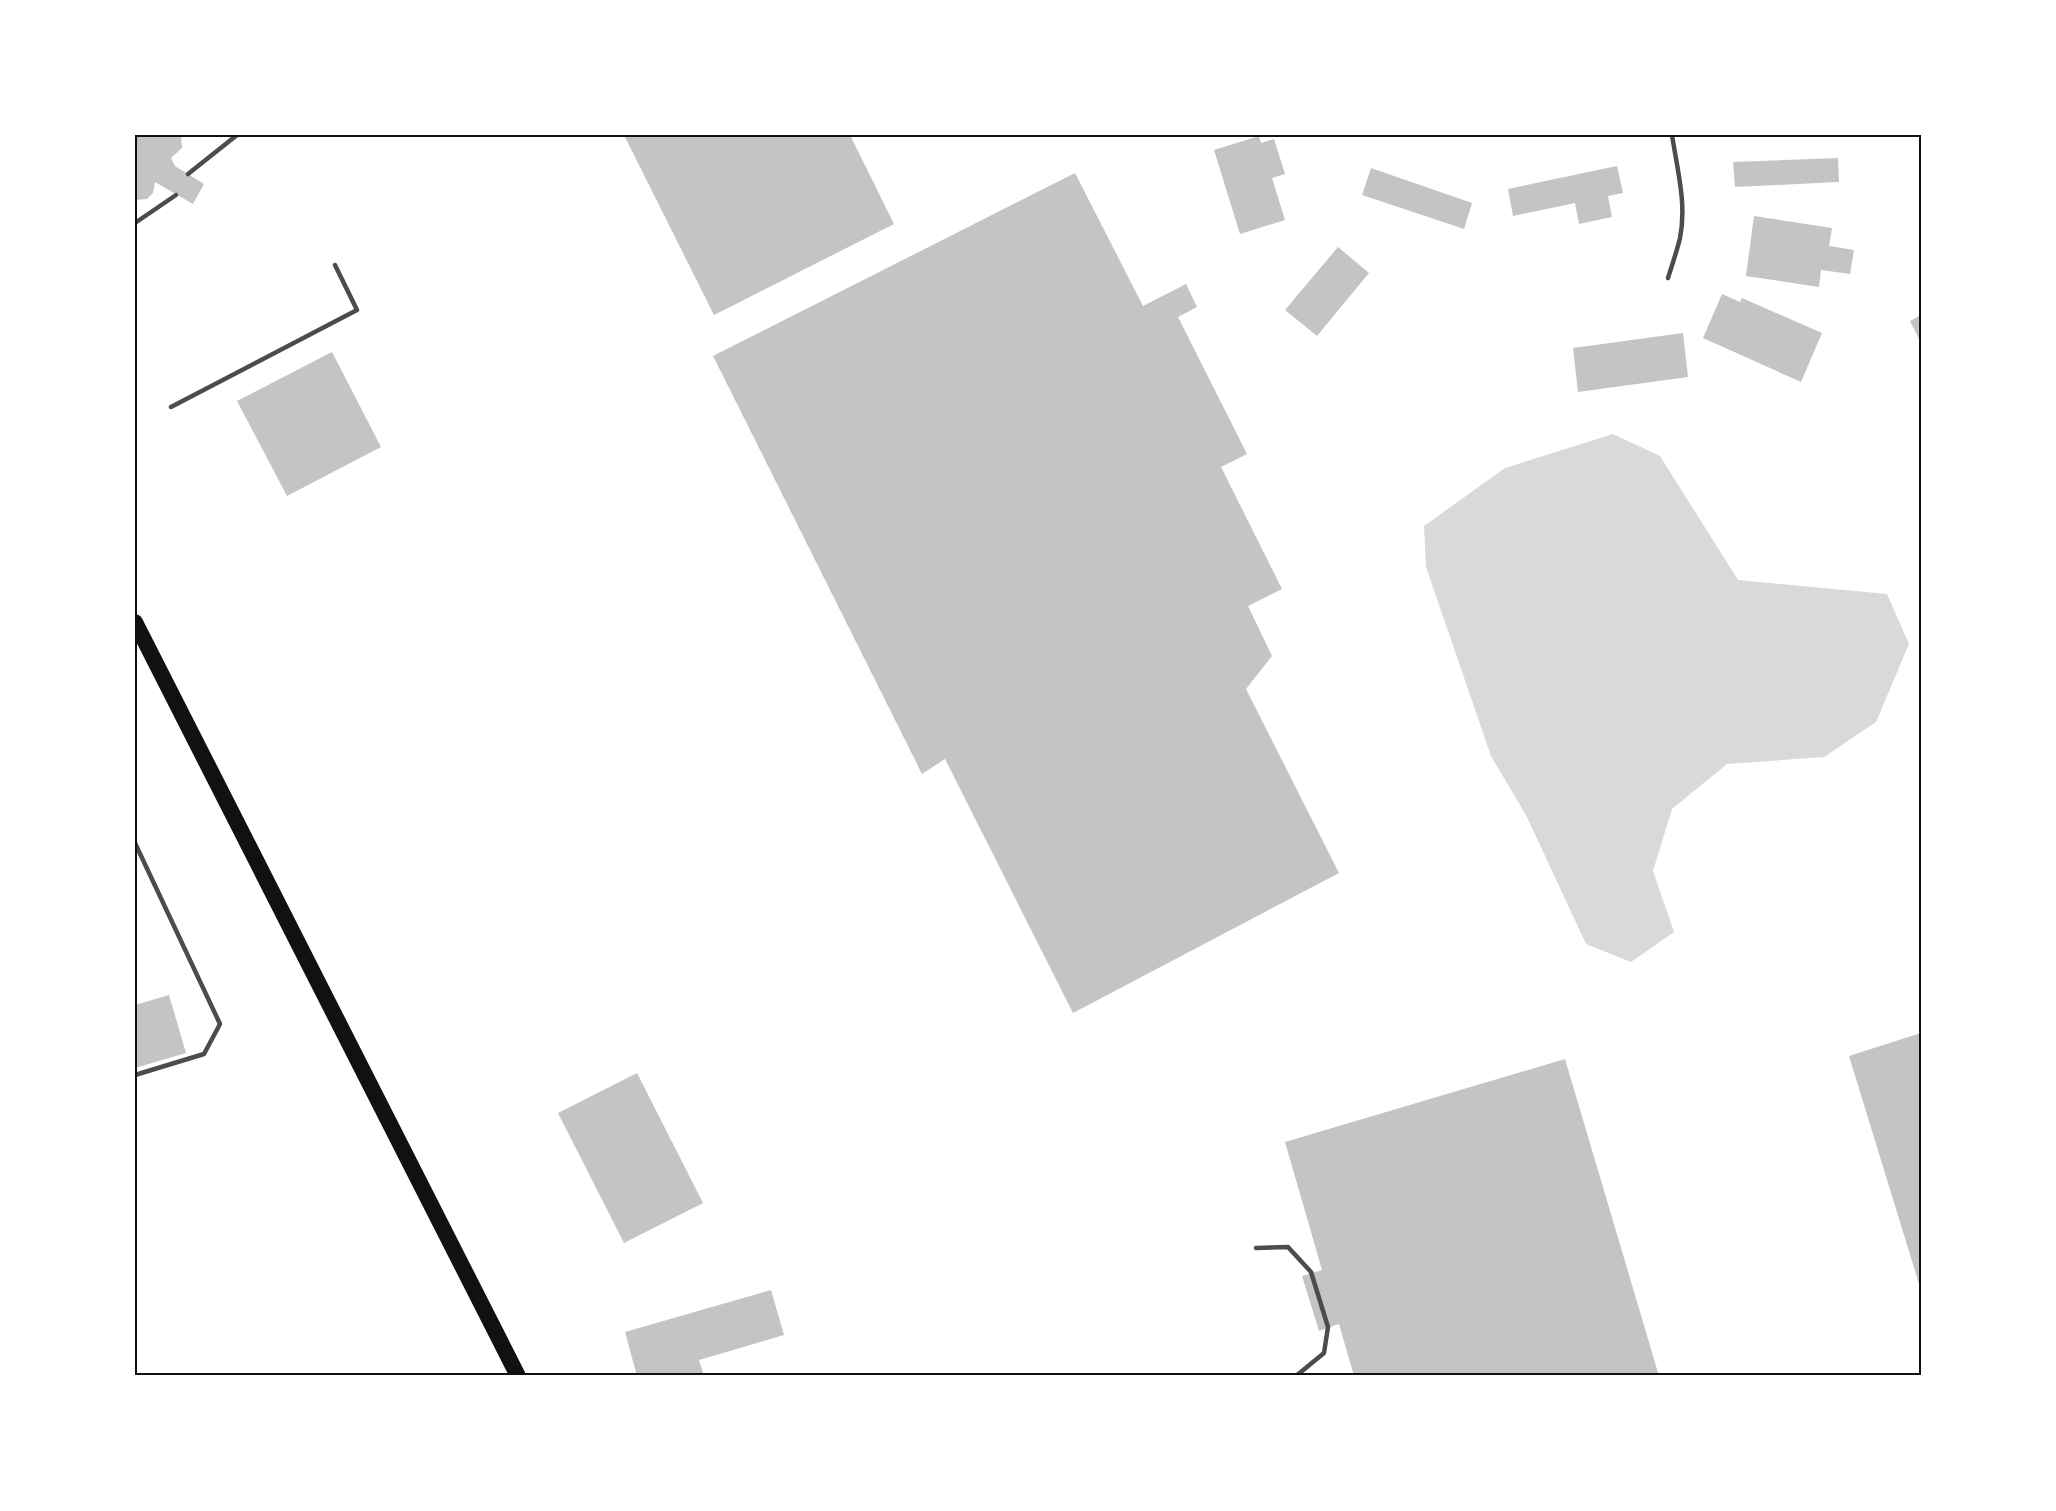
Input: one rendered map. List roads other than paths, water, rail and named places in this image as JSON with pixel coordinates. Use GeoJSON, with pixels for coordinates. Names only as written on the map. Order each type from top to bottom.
{"type":"FeatureCollection","features":[{"type":"Feature","properties":{"kind":"highway"},"geometry":{"type":"LineString","coordinates":[[135,622],[518,1376]]}},
{"type":"Feature","properties":{"kind":"lane"},"geometry":{"type":"LineString","coordinates":[[188,174],[237,135]]}},
{"type":"Feature","properties":{"kind":"lane"},"geometry":{"type":"LineString","coordinates":[[1668,278],[1680,237],[1682,219],[1680,182],[1672,135]]}},
{"type":"Feature","properties":{"kind":"lane"},"geometry":{"type":"LineString","coordinates":[[135,223],[176,195]]}},
{"type":"Feature","properties":{"kind":"lane"},"geometry":{"type":"LineString","coordinates":[[171,406],[357,310],[335,265]]}},
{"type":"Feature","properties":{"kind":"lane"},"geometry":{"type":"LineString","coordinates":[[135,843],[220,1024],[204,1054],[135,1075]]}},
{"type":"Feature","properties":{"kind":"lane"},"geometry":{"type":"LineString","coordinates":[[1256,1248],[1288,1247],[1311,1272],[1315,1283],[1328,1327],[1324,1353],[1296,1376]]}}]}
